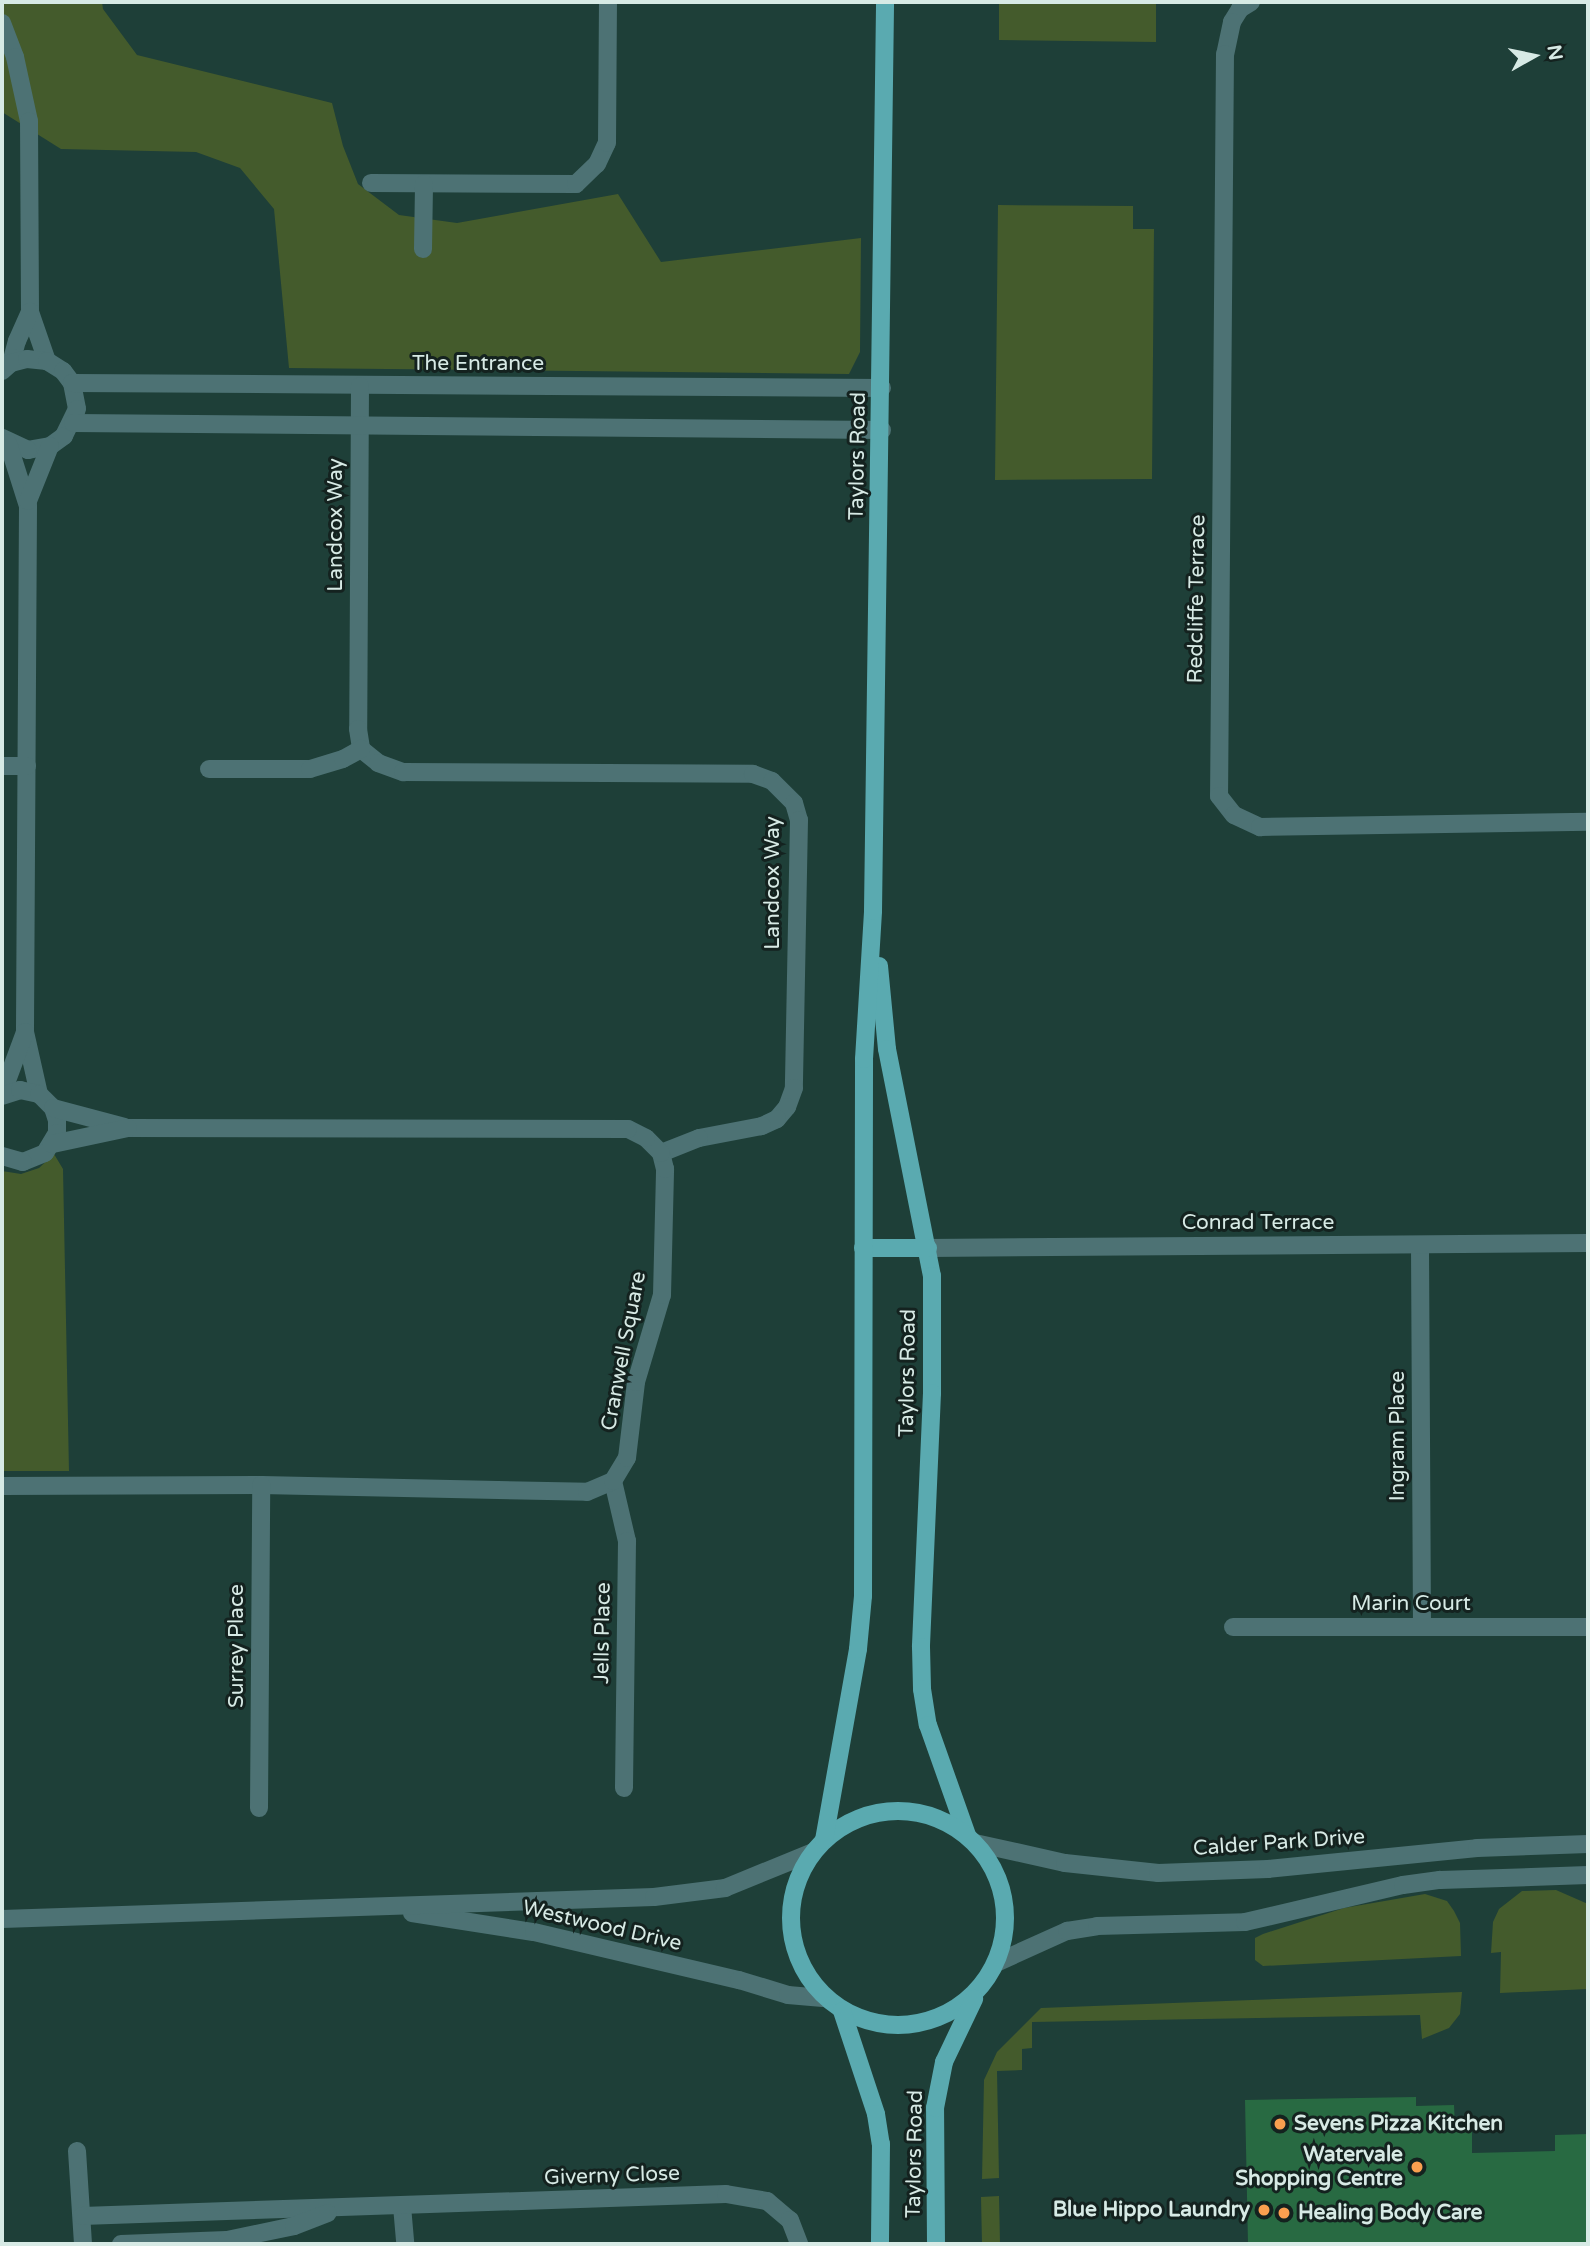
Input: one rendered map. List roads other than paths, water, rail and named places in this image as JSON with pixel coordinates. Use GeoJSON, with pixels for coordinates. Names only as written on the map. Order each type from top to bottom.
{"type":"FeatureCollection","features":[{"type":"Feature","properties":{"kind":"main road","name":"Taylors Road"},"geometry":{"type":"LineString","coordinates":[[818,1846],[858,1649],[863,1596],[864,1059],[873,911],[882,430],[886,2]]}},
{"type":"Feature","properties":{"kind":"main road","name":"Taylors Road"},"geometry":{"type":"LineString","coordinates":[[873,911],[887,1049],[933,1276],[921,1647],[922,1689],[928,1726],[971,1839]]}},
{"type":"Feature","properties":{"kind":"main road"},"geometry":{"type":"LineString","coordinates":[[863,1248],[928,1248]]}},
{"type":"Feature","properties":{"kind":"main road"},"geometry":{"type":"LineString","coordinates":[[894,1810],[933,1816],[971,1839],[991,1864],[1001,1887],[1005,1913],[1004,1938],[996,1963],[979,1989],[961,2006],[939,2018],[915,2025],[890,2026],[865,2021],[842,2011],[825,1998],[805,1973],[793,1943],[790,1911],[797,1880],[818,1846],[856,1819],[894,1810]]}},
{"type":"Feature","properties":{"kind":"main road","name":"Taylors Road"},"geometry":{"type":"LineString","coordinates":[[936,2244],[934,2108],[944,2063],[979,1989]]}},
{"type":"Feature","properties":{"kind":"main road","name":"Taylors Road"},"geometry":{"type":"LineString","coordinates":[[842,2011],[879,2134],[880,2244]]}},
{"type":"Feature","properties":{"kind":"street"},"geometry":{"type":"LineString","coordinates":[[371,183],[576,184],[597,164],[607,143],[608,2]]}},
{"type":"Feature","properties":{"kind":"street","name":"Redcliffe Terrace"},"geometry":{"type":"LineString","coordinates":[[1239,9],[1225,54],[1219,796],[1234,814],[1260,827],[1588,822]]}},
{"type":"Feature","properties":{"kind":"street"},"geometry":{"type":"LineString","coordinates":[[2,23],[15,57],[29,121],[30,312],[47,361]]}},
{"type":"Feature","properties":{"kind":"street"},"geometry":{"type":"LineString","coordinates":[[423,249],[424,184]]}},
{"type":"Feature","properties":{"kind":"street"},"geometry":{"type":"LineString","coordinates":[[7,367],[30,312]]}},
{"type":"Feature","properties":{"kind":"street"},"geometry":{"type":"LineString","coordinates":[[5,441],[28,450],[50,446],[64,436],[74,423],[77,399],[72,383],[63,370],[47,361],[27,359],[7,367]]}},
{"type":"Feature","properties":{"kind":"street","name":"The Entrance"},"geometry":{"type":"LineString","coordinates":[[72,383],[882,388]]}},
{"type":"Feature","properties":{"kind":"street","name":"Landcox Way"},"geometry":{"type":"LineString","coordinates":[[359,386],[358,729],[361,749],[378,763],[403,772],[753,774],[772,781],[794,803],[799,821],[794,1088],[787,1107],[769,1123],[699,1138],[661,1153]]}},
{"type":"Feature","properties":{"kind":"street"},"geometry":{"type":"LineString","coordinates":[[74,423],[882,430]]}},
{"type":"Feature","properties":{"kind":"street"},"geometry":{"type":"LineString","coordinates":[[5,441],[28,501],[25,1032],[39,1094],[53,1108],[128,1128]]}},
{"type":"Feature","properties":{"kind":"street"},"geometry":{"type":"LineString","coordinates":[[28,501],[50,446]]}},
{"type":"Feature","properties":{"kind":"street"},"geometry":{"type":"LineString","coordinates":[[209,769],[310,769],[343,760],[361,749]]}},
{"type":"Feature","properties":{"kind":"street"},"geometry":{"type":"LineString","coordinates":[[2,766],[27,766]]}},
{"type":"Feature","properties":{"kind":"street"},"geometry":{"type":"LineString","coordinates":[[2,1095],[25,1032]]}},
{"type":"Feature","properties":{"kind":"street"},"geometry":{"type":"LineString","coordinates":[[2,1095],[20,1090],[39,1094]]}},
{"type":"Feature","properties":{"kind":"street"},"geometry":{"type":"LineString","coordinates":[[2,1156],[23,1162],[35,1159],[52,1144],[57,1133],[53,1108]]}},
{"type":"Feature","properties":{"kind":"street"},"geometry":{"type":"LineString","coordinates":[[52,1144],[128,1128],[628,1129],[646,1138],[661,1153]]}},
{"type":"Feature","properties":{"kind":"street","name":"Cranwell Square"},"geometry":{"type":"LineString","coordinates":[[613,1480],[627,1458],[636,1382],[662,1295],[666,1186],[661,1153]]}},
{"type":"Feature","properties":{"kind":"street","name":"Conrad Terrace"},"geometry":{"type":"LineString","coordinates":[[928,1248],[1588,1243]]}},
{"type":"Feature","properties":{"kind":"street","name":"Ingram Place"},"geometry":{"type":"LineString","coordinates":[[1420,1245],[1422,1627]]}},
{"type":"Feature","properties":{"kind":"street"},"geometry":{"type":"LineString","coordinates":[[2,1486],[261,1485],[587,1492],[613,1480]]}},
{"type":"Feature","properties":{"kind":"street","name":"Jells Place"},"geometry":{"type":"LineString","coordinates":[[613,1480],[627,1541],[624,1788]]}},
{"type":"Feature","properties":{"kind":"street","name":"Surrey Place"},"geometry":{"type":"LineString","coordinates":[[259,1808],[261,1485]]}},
{"type":"Feature","properties":{"kind":"street","name":"Marin Court"},"geometry":{"type":"LineString","coordinates":[[1233,1627],[1588,1627]]}},
{"type":"Feature","properties":{"kind":"street","name":"Calder Park Drive"},"geometry":{"type":"LineString","coordinates":[[971,1839],[1065,1863],[1158,1874],[1268,1869],[1477,1848],[1588,1844]]}},
{"type":"Feature","properties":{"kind":"street","name":"Westwood Drive"},"geometry":{"type":"LineString","coordinates":[[2,1919],[693,1893],[725,1888],[818,1846]]}},
{"type":"Feature","properties":{"kind":"street"},"geometry":{"type":"LineString","coordinates":[[1475,1880],[1477,1848]]}},
{"type":"Feature","properties":{"kind":"street"},"geometry":{"type":"LineString","coordinates":[[996,1963],[1067,1931],[1132,1924],[1245,1922],[1403,1885],[1588,1875]]}},
{"type":"Feature","properties":{"kind":"street","name":"Westwood Drive"},"geometry":{"type":"LineString","coordinates":[[367,1906],[534,1932],[788,1994],[825,1998]]}},
{"type":"Feature","properties":{"kind":"street"},"geometry":{"type":"LineString","coordinates":[[77,2151],[83,2244]]}},
{"type":"Feature","properties":{"kind":"street","name":"Giverny Close"},"geometry":{"type":"LineString","coordinates":[[82,2216],[726,2194],[767,2201],[790,2220],[799,2244]]}},
{"type":"Feature","properties":{"kind":"street"},"geometry":{"type":"LineString","coordinates":[[402,2206],[405,2244]]}},
{"type":"Feature","properties":{"kind":"street","name":"Giverny Close"},"geometry":{"type":"LineString","coordinates":[[121,2244],[241,2238],[294,2226],[341,2208]]}},
{"type":"Feature","properties":{"kind":"place","name":"Sevens Pizza Kitchen"},"geometry":{"type":"Point","coordinates":[1280,2124]}},
{"type":"Feature","properties":{"kind":"place","name":"Watervale Shopping Centre"},"geometry":{"type":"Point","coordinates":[1417,2167]}},
{"type":"Feature","properties":{"kind":"place","name":"Blue Hippo Laundry"},"geometry":{"type":"Point","coordinates":[1264,2210]}},
{"type":"Feature","properties":{"kind":"place","name":"Healing Body Care"},"geometry":{"type":"Point","coordinates":[1284,2213]}}]}
